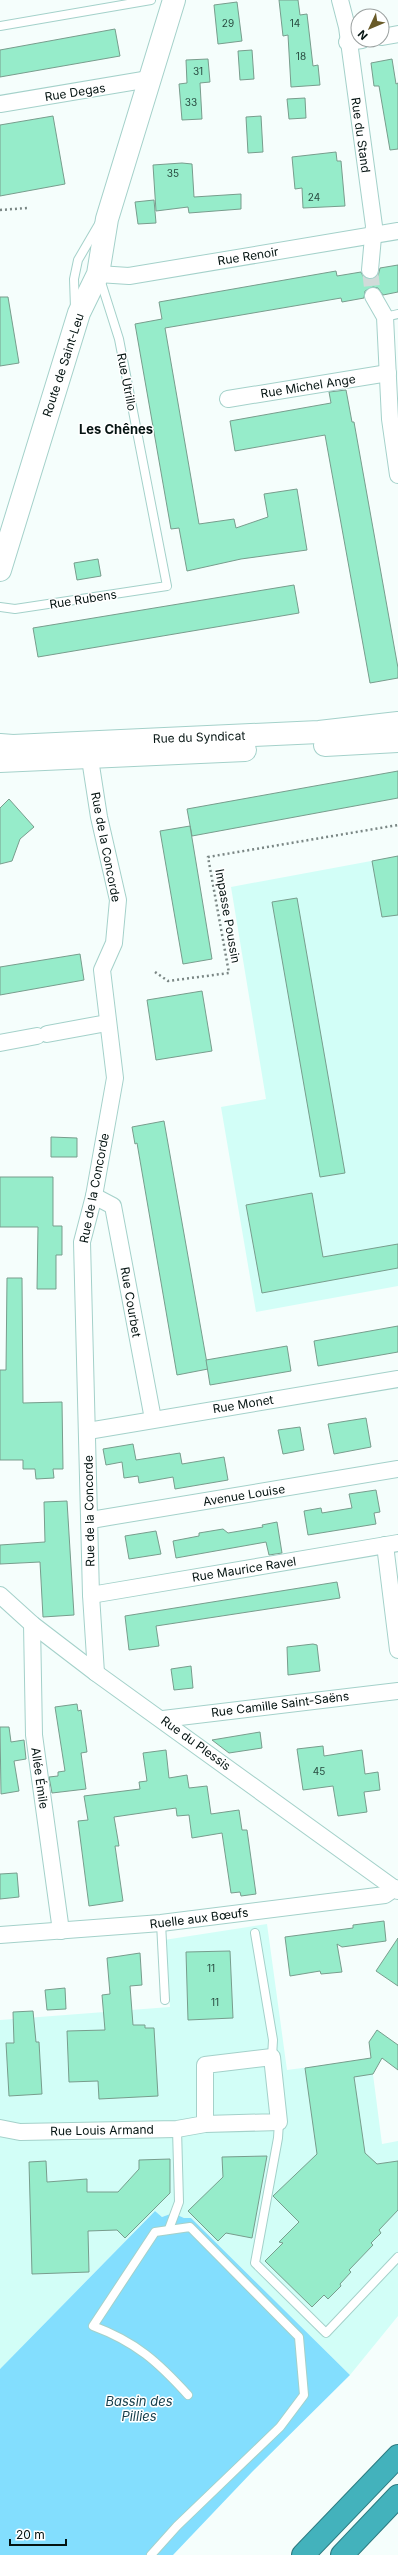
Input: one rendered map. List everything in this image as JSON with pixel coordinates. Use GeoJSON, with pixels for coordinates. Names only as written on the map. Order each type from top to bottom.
{"type":"FeatureCollection","features":[{"type":"Feature","properties":{"kind":"highway"},"geometry":{"type":"LineString","coordinates":[[376,2478],[398,2448]]}},
{"type":"Feature","properties":{"kind":"highway"},"geometry":{"type":"LineString","coordinates":[[303,2555],[398,2456]]}},
{"type":"Feature","properties":{"kind":"highway"},"geometry":{"type":"LineString","coordinates":[[342,2555],[398,2496]]}},
{"type":"Feature","properties":{"kind":"street","name":"Rue du Stand"},"geometry":{"type":"LineString","coordinates":[[340,0],[347,27],[350,32]]}},
{"type":"Feature","properties":{"kind":"street","name":"Route de Saint-Leu"},"geometry":{"type":"LineString","coordinates":[[0,570],[75,326],[83,304],[94,287],[98,274],[103,237],[114,195],[171,2]]}},
{"type":"Feature","properties":{"kind":"street","name":"Rue du Stand"},"geometry":{"type":"LineString","coordinates":[[356,48],[374,226],[370,270]]}},
{"type":"Feature","properties":{"kind":"street","name":"Rue Degas"},"geometry":{"type":"LineString","coordinates":[[0,104],[149,79]]}},
{"type":"Feature","properties":{"kind":"street","name":"Rue Renoir"},"geometry":{"type":"LineString","coordinates":[[98,274],[129,276],[398,231]]}},
{"type":"Feature","properties":{"kind":"street"},"geometry":{"type":"LineString","coordinates":[[373,296],[392,316],[388,373],[394,399],[398,476]]}},
{"type":"Feature","properties":{"kind":"street","name":"Rue Michel Ange"},"geometry":{"type":"LineString","coordinates":[[228,399],[388,373]]}},
{"type":"Feature","properties":{"kind":"street","name":"Rue du Syndicat"},"geometry":{"type":"LineString","coordinates":[[0,745],[13,746],[308,733],[398,723]]}},
{"type":"Feature","properties":{"kind":"street","name":"Rue du Syndicat"},"geometry":{"type":"LineString","coordinates":[[0,761],[90,759],[398,742]]}},
{"type":"Feature","properties":{"kind":"street","name":"Rue de la Concorde"},"geometry":{"type":"LineString","coordinates":[[90,759],[99,817],[118,900],[114,943],[102,970],[107,1023],[115,1078],[94,1196],[82,1242],[91,1595],[96,1673]]}},
{"type":"Feature","properties":{"kind":"street"},"geometry":{"type":"LineString","coordinates":[[0,1043],[107,1023]]}},
{"type":"Feature","properties":{"kind":"street","name":"Rue Courbet"},"geometry":{"type":"LineString","coordinates":[[94,1196],[113,1206],[153,1419]]}},
{"type":"Feature","properties":{"kind":"street","name":"Rue Monet"},"geometry":{"type":"LineString","coordinates":[[88,1431],[398,1379]]}},
{"type":"Feature","properties":{"kind":"street","name":"Avenue Louise"},"geometry":{"type":"LineString","coordinates":[[90,1520],[398,1469]]}},
{"type":"Feature","properties":{"kind":"street"},"geometry":{"type":"LineString","coordinates":[[391,1544],[398,1650]]}},
{"type":"Feature","properties":{"kind":"street","name":"Rue Maurice Ravel"},"geometry":{"type":"LineString","coordinates":[[91,1595],[391,1544]]}},
{"type":"Feature","properties":{"kind":"street","name":"Rue du Plessis"},"geometry":{"type":"LineString","coordinates":[[0,1595],[32,1624],[96,1673],[163,1719],[396,1890]]}},
{"type":"Feature","properties":{"kind":"street","name":"Allée Émile"},"geometry":{"type":"LineString","coordinates":[[32,1624],[34,1736],[61,1931]]}},
{"type":"Feature","properties":{"kind":"street","name":"Rue Camille Saint-Saëns"},"geometry":{"type":"LineString","coordinates":[[163,1719],[398,1691]]}},
{"type":"Feature","properties":{"kind":"street","name":"Ruelle aux Bœufs"},"geometry":{"type":"LineString","coordinates":[[0,1935],[161,1923],[385,1894],[396,1890]]}},
{"type":"Feature","properties":{"kind":"street"},"geometry":{"type":"LineString","coordinates":[[205,2124],[205,2065],[272,2057],[279,2122]]}},
{"type":"Feature","properties":{"kind":"street","name":"Rue Louis Armand"},"geometry":{"type":"LineString","coordinates":[[0,2128],[20,2132],[177,2129],[205,2124],[279,2122]]}},
{"type":"Feature","properties":{"kind":"lane"},"geometry":{"type":"LineString","coordinates":[[0,26],[151,0]]}},
{"type":"Feature","properties":{"kind":"lane"},"geometry":{"type":"LineString","coordinates":[[75,326],[74,279],[78,260],[114,195]]}},
{"type":"Feature","properties":{"kind":"lane","name":"Rue Utrillo"},"geometry":{"type":"LineString","coordinates":[[98,274],[119,339],[167,586]]}},
{"type":"Feature","properties":{"kind":"lane","name":"Rue Rubens"},"geometry":{"type":"LineString","coordinates":[[0,607],[14,609],[167,586]]}},
{"type":"Feature","properties":{"kind":"lane"},"geometry":{"type":"LineString","coordinates":[[161,1923],[165,2000]]}},
{"type":"Feature","properties":{"kind":"lane"},"geometry":{"type":"LineString","coordinates":[[255,1933],[273,2040],[272,2057]]}},
{"type":"Feature","properties":{"kind":"lane"},"geometry":{"type":"LineString","coordinates":[[279,2122],[278,2138],[255,2263],[326,2333],[398,2257]]}},
{"type":"Feature","properties":{"kind":"lane"},"geometry":{"type":"LineString","coordinates":[[169,2229],[179,2202],[177,2129]]}},
{"type":"Feature","properties":{"kind":"lane"},"geometry":{"type":"LineString","coordinates":[[152,2555],[177,2526],[280,2427],[304,2395],[299,2337],[190,2227],[155,2232],[93,2326],[117,2335],[160,2364],[188,2395]]}},
{"type":"Feature","properties":{"kind":"path"},"geometry":{"type":"LineString","coordinates":[[0,210],[27,208]]}},
{"type":"Feature","properties":{"kind":"path","name":"Impasse Poussin"},"geometry":{"type":"LineString","coordinates":[[155,972],[168,981],[229,973],[208,857],[398,825]]}},
{"type":"Feature","properties":{"kind":"shaded area"},"geometry":{"type":"Polygon","coordinates":[[[398,856],[398,1286],[256,1312],[221,1107],[266,1099],[231,887],[398,856]]]}},
{"type":"Feature","properties":{"kind":"shaded area"},"geometry":{"type":"Polygon","coordinates":[[[267,1924],[287,2070],[371,2059],[382,2144],[398,2141],[398,2316],[350,2375],[191,2218],[184,2218],[173,2213],[162,2217],[155,2211],[0,2369],[0,2020],[170,2007],[164,1940],[267,1924]]]}},
{"type":"Feature","properties":{"kind":"water","name":"Bassin des Pillies"},"geometry":{"type":"Polygon","coordinates":[[[155,2211],[162,2217],[173,2213],[184,2218],[191,2218],[350,2375],[252,2472],[173,2555],[0,2555],[0,2369],[155,2211]]]}},
{"type":"Feature","properties":{"kind":"building"},"geometry":{"type":"Polygon","coordinates":[[[279,0],[298,0],[300,15],[307,14],[313,66],[318,65],[320,85],[291,87],[288,35],[283,36],[279,0]]]}},
{"type":"Feature","properties":{"kind":"building"},"geometry":{"type":"Polygon","coordinates":[[[237,2],[242,41],[218,44],[214,5],[237,2]]]}},
{"type":"Feature","properties":{"kind":"building"},"geometry":{"type":"Polygon","coordinates":[[[115,29],[120,56],[0,77],[0,50],[115,29]]]}},
{"type":"Feature","properties":{"kind":"building"},"geometry":{"type":"Polygon","coordinates":[[[252,50],[254,79],[240,80],[238,51],[252,50]]]}},
{"type":"Feature","properties":{"kind":"building"},"geometry":{"type":"Polygon","coordinates":[[[208,59],[210,82],[200,83],[202,119],[182,120],[179,84],[187,83],[186,60],[208,59]]]}},
{"type":"Feature","properties":{"kind":"building"},"geometry":{"type":"Polygon","coordinates":[[[392,59],[396,84],[398,83],[398,149],[390,150],[379,86],[374,86],[371,63],[392,59]]]}},
{"type":"Feature","properties":{"kind":"building"},"geometry":{"type":"Polygon","coordinates":[[[305,98],[306,118],[289,119],[287,99],[305,98]]]}},
{"type":"Feature","properties":{"kind":"building"},"geometry":{"type":"Polygon","coordinates":[[[53,116],[65,184],[0,196],[0,125],[53,116]]]}},
{"type":"Feature","properties":{"kind":"building"},"geometry":{"type":"Polygon","coordinates":[[[261,116],[263,152],[248,153],[246,117],[261,116]]]}},
{"type":"Feature","properties":{"kind":"building"},"geometry":{"type":"Polygon","coordinates":[[[336,152],[337,161],[341,161],[345,206],[303,208],[302,188],[295,189],[292,157],[336,152]]]}},
{"type":"Feature","properties":{"kind":"building"},"geometry":{"type":"Polygon","coordinates":[[[182,163],[192,164],[194,197],[241,194],[241,209],[189,213],[188,207],[156,211],[153,165],[182,163]]]}},
{"type":"Feature","properties":{"kind":"building"},"geometry":{"type":"Polygon","coordinates":[[[154,200],[156,223],[138,224],[135,202],[154,200]]]}},
{"type":"Feature","properties":{"kind":"building"},"geometry":{"type":"Polygon","coordinates":[[[398,265],[398,292],[383,295],[378,288],[373,287],[365,291],[364,298],[342,302],[341,298],[165,328],[199,524],[234,519],[236,528],[268,517],[264,494],[297,489],[307,550],[241,559],[187,571],[179,528],[171,529],[135,324],[162,319],[159,302],[336,271],[337,276],[361,272],[364,278],[370,279],[378,276],[380,268],[398,265]]]}},
{"type":"Feature","properties":{"kind":"building"},"geometry":{"type":"Polygon","coordinates":[[[0,297],[8,297],[19,363],[0,366],[0,297]]]}},
{"type":"Feature","properties":{"kind":"building"},"geometry":{"type":"Polygon","coordinates":[[[346,390],[352,422],[354,422],[398,668],[398,678],[370,683],[325,435],[235,451],[230,421],[331,403],[329,392],[346,390]]]}},
{"type":"Feature","properties":{"kind":"building"},"geometry":{"type":"Polygon","coordinates":[[[98,559],[101,576],[77,580],[74,563],[98,559]]]}},
{"type":"Feature","properties":{"kind":"building"},"geometry":{"type":"Polygon","coordinates":[[[294,585],[299,613],[38,657],[33,628],[294,585]]]}},
{"type":"Feature","properties":{"kind":"building"},"geometry":{"type":"Polygon","coordinates":[[[398,771],[398,798],[192,836],[187,809],[398,771]]]}},
{"type":"Feature","properties":{"kind":"building"},"geometry":{"type":"Polygon","coordinates":[[[9,799],[34,827],[20,839],[12,861],[0,864],[0,808],[9,799]]]}},
{"type":"Feature","properties":{"kind":"building"},"geometry":{"type":"Polygon","coordinates":[[[190,826],[212,959],[183,964],[160,831],[190,826]]]}},
{"type":"Feature","properties":{"kind":"building"},"geometry":{"type":"Polygon","coordinates":[[[398,856],[398,915],[382,917],[372,861],[398,856]]]}},
{"type":"Feature","properties":{"kind":"building"},"geometry":{"type":"Polygon","coordinates":[[[297,898],[345,1173],[320,1177],[272,902],[297,898]]]}},
{"type":"Feature","properties":{"kind":"building"},"geometry":{"type":"Polygon","coordinates":[[[80,954],[84,980],[0,995],[0,967],[80,954]]]}},
{"type":"Feature","properties":{"kind":"building"},"geometry":{"type":"Polygon","coordinates":[[[202,991],[212,1051],[156,1060],[147,1000],[202,991]]]}},
{"type":"Feature","properties":{"kind":"building"},"geometry":{"type":"Polygon","coordinates":[[[164,1121],[208,1369],[177,1375],[137,1143],[135,1144],[132,1127],[164,1121]]]}},
{"type":"Feature","properties":{"kind":"building"},"geometry":{"type":"Polygon","coordinates":[[[51,1137],[77,1138],[77,1157],[51,1157],[51,1137]]]}},
{"type":"Feature","properties":{"kind":"building"},"geometry":{"type":"Polygon","coordinates":[[[0,1177],[53,1177],[53,1226],[62,1226],[62,1255],[56,1255],[56,1289],[37,1289],[38,1227],[0,1227],[0,1177]]]}},
{"type":"Feature","properties":{"kind":"building"},"geometry":{"type":"Polygon","coordinates":[[[312,1193],[323,1257],[398,1244],[398,1268],[262,1293],[246,1205],[312,1193]]]}},
{"type":"Feature","properties":{"kind":"building"},"geometry":{"type":"Polygon","coordinates":[[[7,1278],[22,1278],[23,1403],[62,1402],[63,1469],[53,1469],[54,1478],[36,1479],[35,1469],[23,1469],[23,1460],[0,1460],[0,1370],[6,1370],[7,1278]]]}},
{"type":"Feature","properties":{"kind":"building"},"geometry":{"type":"Polygon","coordinates":[[[398,1326],[398,1352],[318,1366],[314,1341],[398,1326]]]}},
{"type":"Feature","properties":{"kind":"building"},"geometry":{"type":"Polygon","coordinates":[[[287,1346],[291,1371],[210,1385],[206,1360],[287,1346]]]}},
{"type":"Feature","properties":{"kind":"building"},"geometry":{"type":"Polygon","coordinates":[[[366,1418],[371,1447],[334,1454],[328,1424],[366,1418]]]}},
{"type":"Feature","properties":{"kind":"building"},"geometry":{"type":"Polygon","coordinates":[[[300,1427],[304,1450],[283,1454],[278,1430],[300,1427]]]}},
{"type":"Feature","properties":{"kind":"building"},"geometry":{"type":"Polygon","coordinates":[[[133,1444],[136,1460],[180,1453],[182,1464],[224,1457],[228,1480],[175,1489],[173,1477],[139,1483],[138,1476],[124,1478],[122,1462],[106,1465],[103,1449],[133,1444]]]}},
{"type":"Feature","properties":{"kind":"building"},"geometry":{"type":"Polygon","coordinates":[[[376,1490],[380,1512],[374,1513],[376,1524],[308,1535],[304,1511],[321,1508],[322,1513],[352,1508],[349,1494],[376,1490]]]}},
{"type":"Feature","properties":{"kind":"building"},"geometry":{"type":"Polygon","coordinates":[[[67,1501],[74,1615],[43,1617],[40,1562],[0,1564],[0,1545],[45,1542],[44,1502],[67,1501]]]}},
{"type":"Feature","properties":{"kind":"building"},"geometry":{"type":"Polygon","coordinates":[[[277,1522],[282,1553],[269,1555],[266,1542],[176,1558],[173,1541],[199,1536],[199,1533],[223,1529],[228,1533],[263,1527],[262,1525],[277,1522]]]}},
{"type":"Feature","properties":{"kind":"building"},"geometry":{"type":"Polygon","coordinates":[[[156,1531],[161,1554],[129,1559],[125,1536],[156,1531]]]}},
{"type":"Feature","properties":{"kind":"building"},"geometry":{"type":"Polygon","coordinates":[[[337,1582],[340,1598],[156,1626],[159,1646],[129,1650],[125,1616],[337,1582]]]}},
{"type":"Feature","properties":{"kind":"building"},"geometry":{"type":"Polygon","coordinates":[[[313,1644],[317,1645],[320,1671],[288,1675],[287,1647],[313,1644]]]}},
{"type":"Feature","properties":{"kind":"building"},"geometry":{"type":"Polygon","coordinates":[[[191,1666],[193,1688],[174,1690],[171,1669],[191,1666]]]}},
{"type":"Feature","properties":{"kind":"building"},"geometry":{"type":"Polygon","coordinates":[[[77,1704],[78,1711],[81,1710],[87,1752],[81,1753],[86,1789],[52,1793],[49,1777],[58,1776],[58,1772],[65,1771],[55,1707],[77,1704]]]}},
{"type":"Feature","properties":{"kind":"building"},"geometry":{"type":"Polygon","coordinates":[[[0,1727],[9,1727],[11,1742],[24,1740],[26,1759],[14,1761],[19,1791],[1,1794],[0,1727]]]}},
{"type":"Feature","properties":{"kind":"building"},"geometry":{"type":"Polygon","coordinates":[[[260,1732],[262,1748],[229,1753],[212,1740],[260,1732]]]}},
{"type":"Feature","properties":{"kind":"building"},"geometry":{"type":"Polygon","coordinates":[[[323,1746],[324,1756],[362,1750],[365,1774],[378,1772],[380,1790],[364,1792],[367,1812],[338,1816],[333,1786],[303,1790],[297,1749],[323,1746]]]}},
{"type":"Feature","properties":{"kind":"building"},"geometry":{"type":"Polygon","coordinates":[[[166,1750],[169,1778],[187,1775],[189,1788],[207,1786],[211,1814],[239,1810],[242,1830],[247,1830],[256,1894],[241,1896],[240,1892],[231,1893],[222,1833],[192,1838],[189,1815],[177,1816],[176,1808],[114,1817],[119,1846],[115,1846],[123,1901],[89,1906],[78,1821],[88,1820],[84,1796],[140,1789],[139,1782],[147,1781],[143,1753],[166,1750]]]}},
{"type":"Feature","properties":{"kind":"building"},"geometry":{"type":"Polygon","coordinates":[[[17,1873],[19,1897],[0,1899],[0,1874],[17,1873]]]}},
{"type":"Feature","properties":{"kind":"building"},"geometry":{"type":"Polygon","coordinates":[[[384,1921],[386,1941],[342,1947],[337,1944],[342,1972],[321,1974],[320,1971],[290,1976],[285,1937],[353,1928],[353,1925],[384,1921]]]}},
{"type":"Feature","properties":{"kind":"building"},"geometry":{"type":"Polygon","coordinates":[[[398,1938],[398,1986],[376,1971],[398,1938]]]}},
{"type":"Feature","properties":{"kind":"building"},"geometry":{"type":"Polygon","coordinates":[[[230,1951],[233,2018],[188,2020],[186,1952],[230,1951]]]}},
{"type":"Feature","properties":{"kind":"building"},"geometry":{"type":"Polygon","coordinates":[[[140,1953],[142,1985],[130,1986],[133,2025],[145,2025],[145,2028],[154,2028],[158,2096],[99,2099],[98,2081],[69,2082],[67,2031],[105,2030],[102,1995],[110,1994],[107,1958],[140,1953]]]}},
{"type":"Feature","properties":{"kind":"building"},"geometry":{"type":"Polygon","coordinates":[[[65,1988],[66,2009],[47,2010],[45,1990],[65,1988]]]}},
{"type":"Feature","properties":{"kind":"building"},"geometry":{"type":"Polygon","coordinates":[[[33,2011],[36,2042],[39,2042],[42,2094],[9,2096],[6,2043],[14,2043],[13,2012],[33,2011]]]}},
{"type":"Feature","properties":{"kind":"building"},"geometry":{"type":"Polygon","coordinates":[[[377,2030],[398,2045],[398,2070],[382,2058],[373,2074],[354,2077],[365,2153],[377,2164],[398,2161],[398,2210],[379,2230],[381,2233],[371,2243],[373,2245],[349,2270],[351,2272],[340,2284],[341,2286],[328,2299],[324,2295],[312,2307],[265,2261],[283,2243],[279,2242],[299,2222],[273,2196],[317,2154],[305,2068],[371,2058],[369,2042],[377,2030]]]}},
{"type":"Feature","properties":{"kind":"building"},"geometry":{"type":"Polygon","coordinates":[[[267,2156],[252,2238],[226,2233],[218,2241],[188,2211],[223,2177],[222,2157],[267,2156]]]}},
{"type":"Feature","properties":{"kind":"building"},"geometry":{"type":"Polygon","coordinates":[[[170,2159],[170,2193],[125,2238],[117,2230],[88,2231],[89,2272],[32,2274],[29,2162],[46,2161],[47,2182],[87,2179],[87,2192],[118,2192],[139,2169],[139,2160],[170,2159]]]}},
{"type":"Feature","properties":{"kind":"tunnel"},"geometry":{"type":"LineString","coordinates":[[370,270],[373,296]]}},
{"type":"Feature","properties":{"kind":"district","name":"Les Chênes"},"geometry":{"type":"Point","coordinates":[116,429]}}]}
